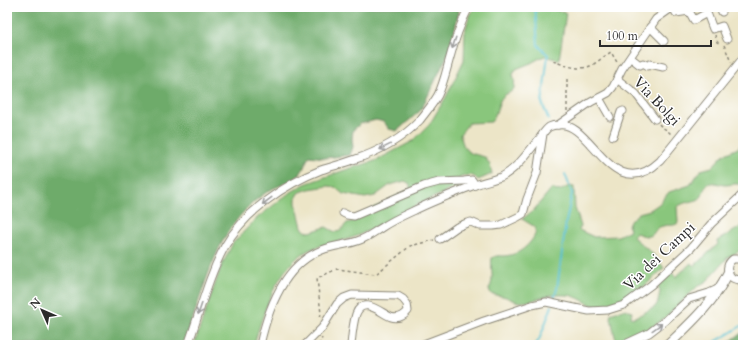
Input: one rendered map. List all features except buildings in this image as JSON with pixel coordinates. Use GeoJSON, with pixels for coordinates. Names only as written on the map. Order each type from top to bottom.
{"type":"FeatureCollection","features":[{"type":"Feature","properties":{"kind":"main road"},"geometry":{"type":"LineString","coordinates":[[668,345],[707,306],[720,288],[738,279]]}},
{"type":"Feature","properties":{"kind":"street"},"geometry":{"type":"LineString","coordinates":[[260,345],[274,300],[283,284],[304,260],[321,250],[360,241],[414,210],[501,176],[511,170],[519,163],[549,128],[561,125],[608,93],[618,79],[622,69],[631,58],[656,19],[669,8],[676,13],[689,11],[694,20],[707,10],[713,29],[722,26],[727,39]]}},
{"type":"Feature","properties":{"kind":"street"},"geometry":{"type":"LineString","coordinates":[[188,345],[212,276],[225,247],[237,229],[260,206],[303,178],[355,160],[383,148],[400,138],[419,121],[430,108],[438,95],[462,20],[467,9]]}},
{"type":"Feature","properties":{"kind":"street"},"geometry":{"type":"LineString","coordinates":[[651,26],[664,41]]}},
{"type":"Feature","properties":{"kind":"street"},"geometry":{"type":"LineString","coordinates":[[631,58],[640,65],[643,62],[648,66],[650,64],[663,67]]}},
{"type":"Feature","properties":{"kind":"street"},"geometry":{"type":"LineString","coordinates":[[561,125],[577,132],[613,168],[622,172],[633,174],[643,172],[652,168],[676,141],[743,58]]}},
{"type":"Feature","properties":{"kind":"street","name":"Via Bolgi"},"geometry":{"type":"LineString","coordinates":[[618,79],[640,98],[641,102],[656,119]]}},
{"type":"Feature","properties":{"kind":"street"},"geometry":{"type":"LineString","coordinates":[[599,98],[610,117]]}},
{"type":"Feature","properties":{"kind":"street"},"geometry":{"type":"LineString","coordinates":[[613,136],[621,112],[623,111]]}},
{"type":"Feature","properties":{"kind":"street"},"geometry":{"type":"LineString","coordinates":[[440,239],[457,227],[467,223],[471,222],[480,226],[501,225],[523,214],[537,173],[543,134]]}},
{"type":"Feature","properties":{"kind":"street"},"geometry":{"type":"LineString","coordinates":[[343,213],[354,216],[401,195],[439,182],[472,180],[476,185]]}},
{"type":"Feature","properties":{"kind":"street","name":"Via dei Campi"},"geometry":{"type":"LineString","coordinates":[[421,345],[532,305],[546,302],[589,311],[608,310],[624,305],[651,285],[691,248],[711,224],[743,194]]}},
{"type":"Feature","properties":{"kind":"street"},"geometry":{"type":"LineString","coordinates":[[738,279],[729,263],[740,258],[743,253]]}},
{"type":"Feature","properties":{"kind":"street"},"geometry":{"type":"LineString","coordinates":[[623,345],[649,333],[689,299],[720,288]]}},
{"type":"Feature","properties":{"kind":"street"},"geometry":{"type":"LineString","coordinates":[[305,345],[322,328],[337,304],[344,298],[361,294],[393,295],[403,299],[407,304],[408,311],[404,315],[398,317],[391,317],[375,307],[367,306],[360,308],[356,314],[351,345]]}},
{"type":"Feature","properties":{"kind":"path"},"geometry":{"type":"LineString","coordinates":[[713,29],[717,42],[723,44],[734,70]]}},
{"type":"Feature","properties":{"kind":"path"},"geometry":{"type":"LineString","coordinates":[[553,61],[568,66],[582,68],[590,66],[611,52],[622,69]]}},
{"type":"Feature","properties":{"kind":"path"},"geometry":{"type":"LineString","coordinates":[[566,79],[567,115]]}},
{"type":"Feature","properties":{"kind":"path"},"geometry":{"type":"LineString","coordinates":[[640,98],[650,86]]}},
{"type":"Feature","properties":{"kind":"path","name":"Via Bolgi"},"geometry":{"type":"LineString","coordinates":[[656,119],[662,127],[670,132],[676,141]]}},
{"type":"Feature","properties":{"kind":"path"},"geometry":{"type":"LineString","coordinates":[[319,318],[321,314],[317,278],[337,269],[376,274],[410,246],[440,239]]}},
{"type":"Feature","properties":{"kind":"green space"},"geometry":{"type":"Polygon","coordinates":[[[7,7],[458,7],[459,12],[449,52],[421,110],[397,131],[389,129],[384,122],[376,120],[360,124],[353,130],[353,147],[350,155],[325,158],[309,156],[303,170],[297,177],[262,195],[240,216],[227,234],[212,264],[183,345],[7,345],[7,7]]]}},
{"type":"Feature","properties":{"kind":"green space"},"geometry":{"type":"Polygon","coordinates":[[[475,7],[551,7],[552,9],[566,13],[559,60],[545,56],[516,69],[513,74],[513,90],[505,95],[500,101],[491,122],[469,123],[460,134],[463,145],[467,151],[485,157],[490,165],[492,174],[478,180],[474,176],[469,175],[459,178],[460,185],[365,232],[309,250],[298,257],[288,267],[273,292],[267,305],[254,345],[194,345],[221,267],[233,243],[257,218],[288,194],[305,184],[375,161],[413,141],[429,125],[446,97],[464,60],[465,31],[469,17],[475,7]],[[405,181],[390,185],[375,196],[365,198],[343,194],[335,187],[329,186],[309,189],[298,193],[296,203],[302,227],[305,231],[310,232],[326,227],[335,232],[340,231],[347,223],[357,220],[360,215],[410,189],[410,184],[405,181]]]}},
{"type":"Feature","properties":{"kind":"green space"},"geometry":{"type":"Polygon","coordinates":[[[743,141],[743,186],[736,184],[709,184],[705,187],[700,199],[677,207],[678,223],[674,225],[665,225],[656,230],[651,236],[636,233],[633,237],[654,255],[664,268],[635,294],[626,300],[608,307],[600,307],[591,305],[570,295],[551,295],[521,302],[491,294],[489,289],[492,282],[492,258],[516,253],[528,244],[534,236],[535,227],[522,219],[533,211],[552,188],[558,191],[569,186],[574,187],[575,208],[581,226],[579,230],[594,237],[618,236],[630,230],[628,225],[639,213],[650,210],[659,204],[669,192],[690,185],[701,170],[712,167],[723,155],[738,148],[743,141]]]}},
{"type":"Feature","properties":{"kind":"green space"},"geometry":{"type":"Polygon","coordinates":[[[743,223],[743,249],[728,257],[707,281],[698,286],[665,318],[641,334],[623,343],[617,342],[610,314],[626,309],[632,312],[631,317],[634,318],[655,307],[658,302],[660,291],[657,284],[671,272],[676,277],[691,263],[694,266],[718,244],[717,241],[739,228],[743,223]]]}},
{"type":"Feature","properties":{"kind":"green space"},"geometry":{"type":"Polygon","coordinates":[[[743,332],[743,345],[725,345],[743,332]]]}},
{"type":"Feature","properties":{"kind":"waterway"},"geometry":{"type":"LineString","coordinates":[[535,7],[538,45],[548,55],[542,103],[549,120]]}},
{"type":"Feature","properties":{"kind":"waterway"},"geometry":{"type":"LineString","coordinates":[[553,301],[557,289],[566,222],[572,193],[565,174]]}},
{"type":"Feature","properties":{"kind":"waterway"},"geometry":{"type":"LineString","coordinates":[[535,345],[539,340],[552,306]]}},
{"type":"Feature","properties":{"kind":"waterway"},"geometry":{"type":"LineString","coordinates":[[710,345],[743,325]]}}]}
